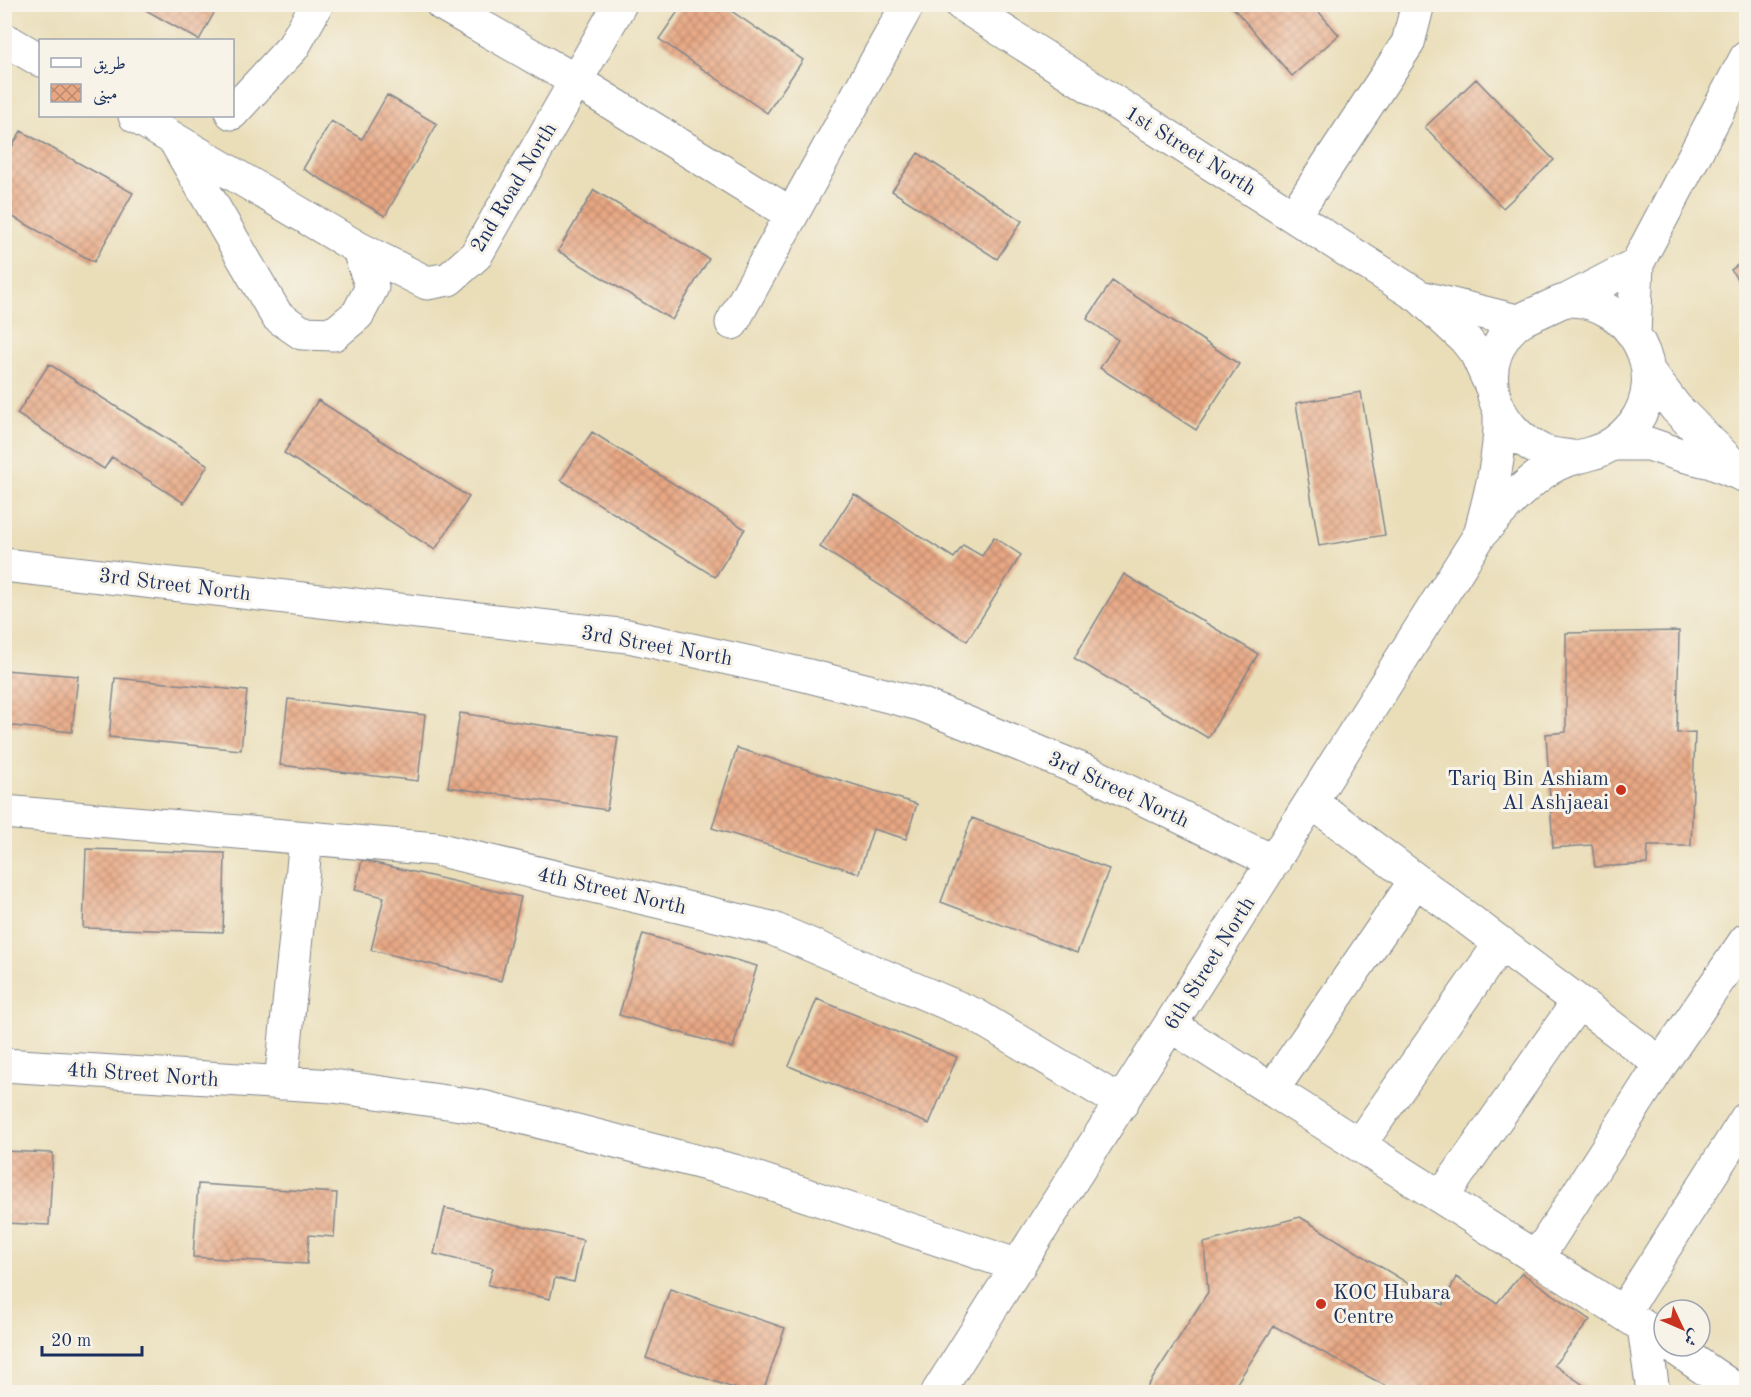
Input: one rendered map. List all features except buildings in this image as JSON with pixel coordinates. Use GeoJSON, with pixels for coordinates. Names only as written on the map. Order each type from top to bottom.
{"type":"FeatureCollection","features":[{"type":"Feature","properties":{"kind":"street"},"geometry":{"type":"LineString","coordinates":[[234,111],[293,47],[317,4]]}},
{"type":"Feature","properties":{"kind":"street"},"geometry":{"type":"LineString","coordinates":[[442,4],[576,81],[791,214]]}},
{"type":"Feature","properties":{"kind":"street","name":"2nd Road North"},"geometry":{"type":"LineString","coordinates":[[137,117],[358,248],[427,283],[449,279],[476,255],[620,4]]}},
{"type":"Feature","properties":{"kind":"street"},"geometry":{"type":"LineString","coordinates":[[732,323],[908,4]]}},
{"type":"Feature","properties":{"kind":"street","name":"1st Street North"},"geometry":{"type":"LineString","coordinates":[[961,4],[1419,297],[1465,339],[1476,353],[1496,401]]}},
{"type":"Feature","properties":{"kind":"street"},"geometry":{"type":"LineString","coordinates":[[1294,216],[1408,44],[1418,4]]}},
{"type":"Feature","properties":{"kind":"street"},"geometry":{"type":"LineString","coordinates":[[4,39],[39,59]]}},
{"type":"Feature","properties":{"kind":"street"},"geometry":{"type":"LineString","coordinates":[[1634,334],[1637,264],[1746,58]]}},
{"type":"Feature","properties":{"kind":"street"},"geometry":{"type":"LineString","coordinates":[[226,117],[185,144],[277,316],[302,333],[334,334],[358,314],[372,287],[358,248]]}},
{"type":"Feature","properties":{"kind":"street"},"geometry":{"type":"LineString","coordinates":[[1568,300],[1593,303],[1616,315],[1634,334],[1644,351],[1648,371],[1646,399],[1633,424],[1613,444],[1593,453],[1571,457],[1543,452],[1518,437],[1496,401],[1493,364],[1502,341],[1516,321],[1568,300],[1637,264]]}},
{"type":"Feature","properties":{"kind":"street","name":"1st Street North"},"geometry":{"type":"LineString","coordinates":[[1419,297],[1516,321]]}},
{"type":"Feature","properties":{"kind":"street"},"geometry":{"type":"LineString","coordinates":[[1648,371],[1676,408],[1745,476]]}},
{"type":"Feature","properties":{"kind":"street","name":"6th Street North"},"geometry":{"type":"LineString","coordinates":[[1480,533],[1501,436],[1496,401]]}},
{"type":"Feature","properties":{"kind":"street"},"geometry":{"type":"LineString","coordinates":[[1613,444],[1649,444],[1711,462],[1745,476]]}},
{"type":"Feature","properties":{"kind":"street","name":"6th Street North"},"geometry":{"type":"LineString","coordinates":[[938,1392],[1480,533],[1527,486],[1550,468],[1571,457]]}},
{"type":"Feature","properties":{"kind":"street","name":"3rd Street North"},"geometry":{"type":"LineString","coordinates":[[4,565],[628,636],[805,675],[920,704],[1092,774],[1274,862]]}},
{"type":"Feature","properties":{"kind":"street"},"geometry":{"type":"LineString","coordinates":[[1312,802],[1661,1064]]}},
{"type":"Feature","properties":{"kind":"street","name":"4th Street North"},"geometry":{"type":"LineString","coordinates":[[4,812],[436,849],[771,928],[975,1015],[1122,1103]]}},
{"type":"Feature","properties":{"kind":"street"},"geometry":{"type":"LineString","coordinates":[[280,1083],[306,839]]}},
{"type":"Feature","properties":{"kind":"street"},"geometry":{"type":"LineString","coordinates":[[1272,1090],[1416,880]]}},
{"type":"Feature","properties":{"kind":"street"},"geometry":{"type":"LineString","coordinates":[[1537,1258],[1661,1064],[1746,940]]}},
{"type":"Feature","properties":{"kind":"street"},"geometry":{"type":"LineString","coordinates":[[1359,1145],[1501,944]]}},
{"type":"Feature","properties":{"kind":"street"},"geometry":{"type":"LineString","coordinates":[[1442,1197],[1578,1002]]}},
{"type":"Feature","properties":{"kind":"street"},"geometry":{"type":"LineString","coordinates":[[1170,1025],[1644,1327]]}},
{"type":"Feature","properties":{"kind":"street","name":"4th Street North"},"geometry":{"type":"LineString","coordinates":[[4,1065],[333,1086],[482,1107],[734,1171],[1019,1266]]}},
{"type":"Feature","properties":{"kind":"street"},"geometry":{"type":"LineString","coordinates":[[1653,1392],[1644,1327],[1746,1119]]}},
{"type":"Feature","properties":{"kind":"street"},"geometry":{"type":"LineString","coordinates":[[1689,1358],[1739,1392]]}},
{"type":"Feature","properties":{"kind":"place","name":"Tariq Bin Ashiam Al Ashjaeai"},"geometry":{"type":"Point","coordinates":[1621,790]}},
{"type":"Feature","properties":{"kind":"place","name":"KOC Hubara Centre"},"geometry":{"type":"Point","coordinates":[1321,1304]}}]}
